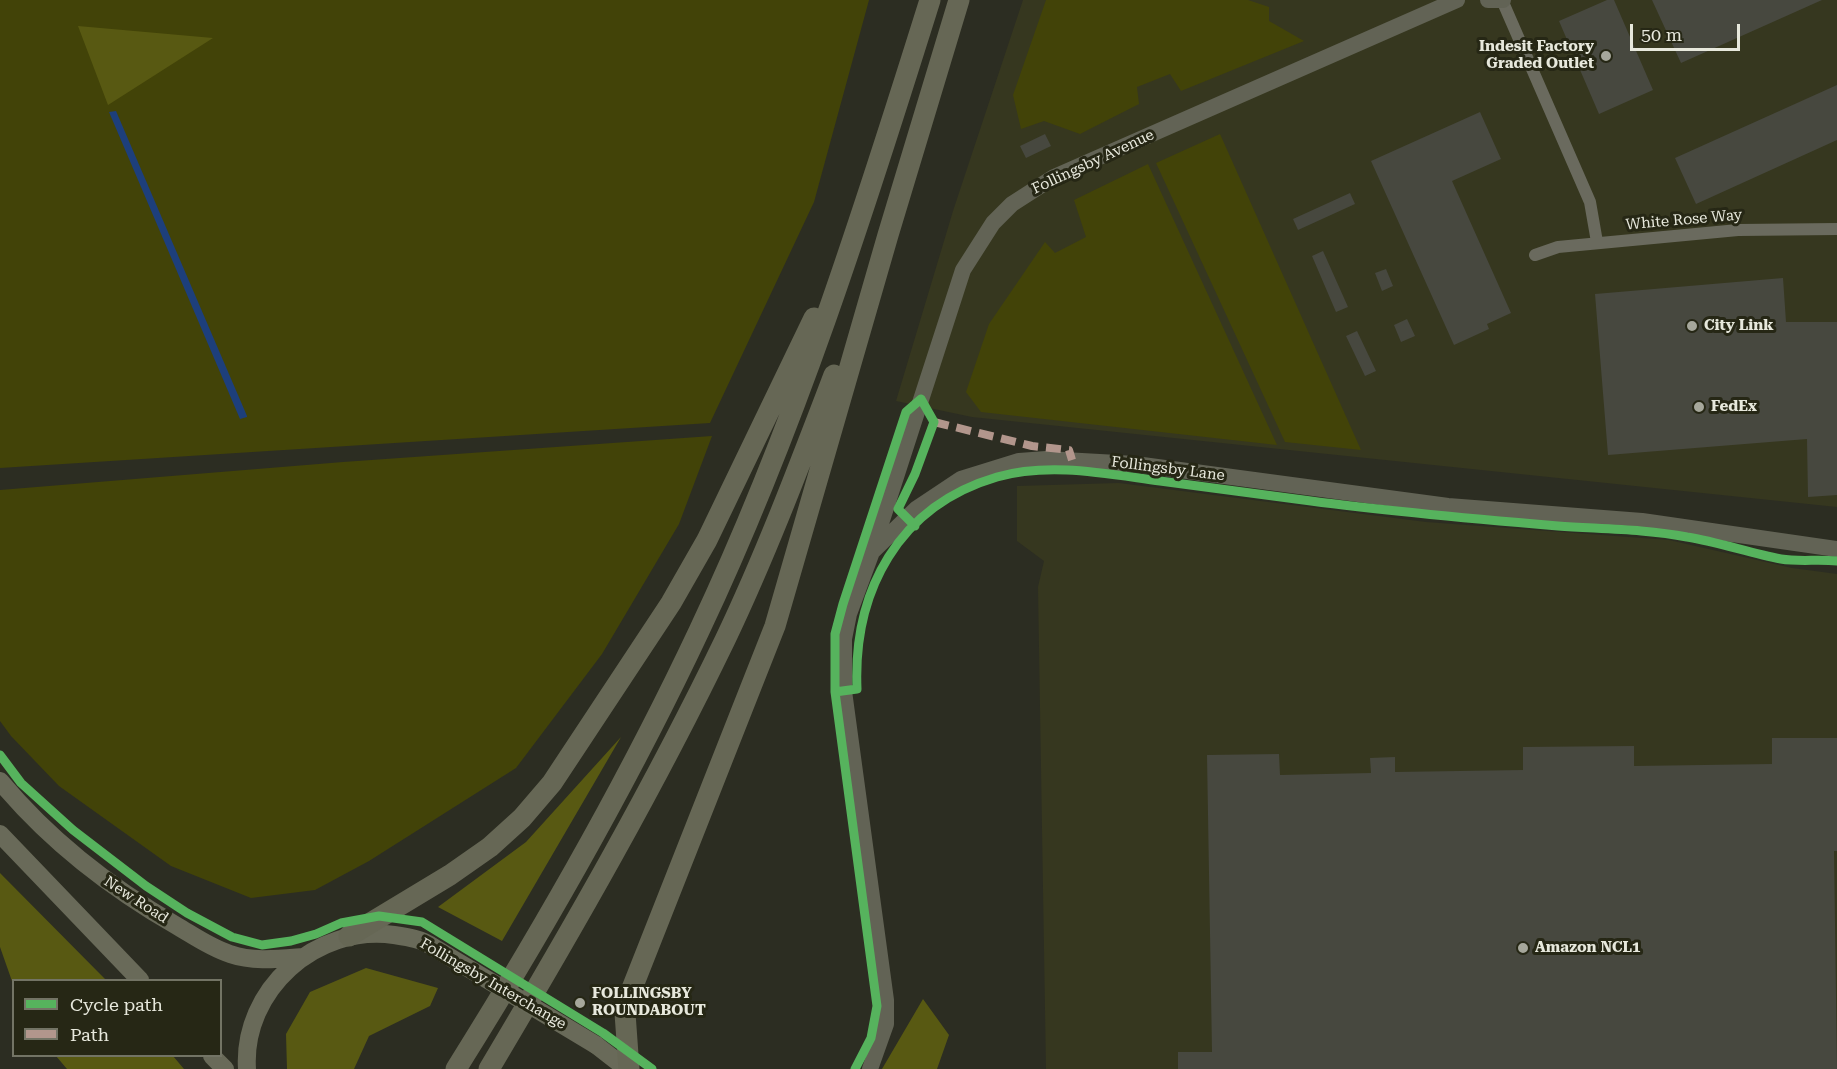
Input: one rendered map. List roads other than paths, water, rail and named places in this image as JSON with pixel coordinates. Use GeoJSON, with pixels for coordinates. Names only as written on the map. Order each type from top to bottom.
{"type":"FeatureCollection","features":[{"type":"Feature","properties":{"kind":"highway"},"geometry":{"type":"LineString","coordinates":[[456,1069],[522,965],[594,838],[700,630],[753,509],[810,365],[861,220],[930,0]]}},
{"type":"Feature","properties":{"kind":"highway"},"geometry":{"type":"LineString","coordinates":[[628,1069],[625,1013],[628,996],[775,626],[888,235],[959,0]]}},
{"type":"Feature","properties":{"kind":"highway"},"geometry":{"type":"LineString","coordinates":[[349,936],[490,848],[522,818],[552,783],[670,603],[707,540],[861,220]]}},
{"type":"Feature","properties":{"kind":"highway"},"geometry":{"type":"LineString","coordinates":[[489,1069],[598,885],[664,762],[726,638],[809,441],[888,235]]}},
{"type":"Feature","properties":{"kind":"main road","name":"New Road"},"geometry":{"type":"LineString","coordinates":[[0,781],[49,832],[96,873],[154,913],[229,954],[259,959],[303,957]]}},
{"type":"Feature","properties":{"kind":"main road"},"geometry":{"type":"LineString","coordinates":[[0,834],[138,979]]}},
{"type":"Feature","properties":{"kind":"main road","name":"Follingsby Interchange"},"geometry":{"type":"LineString","coordinates":[[247,1069],[248,1044],[255,1016],[272,987],[303,957],[349,936],[382,933],[408,937],[433,947],[596,1045],[628,1069]]}},
{"type":"Feature","properties":{"kind":"main road"},"geometry":{"type":"LineString","coordinates":[[213,1057],[225,1069]]}},
{"type":"Feature","properties":{"kind":"street","name":"Follingsby Avenue"},"geometry":{"type":"LineString","coordinates":[[872,552],[963,270],[987,231],[1011,204],[1054,177],[1457,0]]}},
{"type":"Feature","properties":{"kind":"street"},"geometry":{"type":"LineString","coordinates":[[1488,0],[1502,0],[1590,201],[1597,242]]}},
{"type":"Feature","properties":{"kind":"street","name":"White Rose Way"},"geometry":{"type":"LineString","coordinates":[[1534,255],[1558,247],[1597,242],[1738,230],[1837,229]]}},
{"type":"Feature","properties":{"kind":"street","name":"Follingsby Lane"},"geometry":{"type":"LineString","coordinates":[[870,1069],[886,1024],[886,1000],[843,670],[844,639],[849,614],[872,552],[916,509],[961,479],[1019,461],[1046,459],[1158,467],[1448,506],[1642,521],[1837,549]]}},
{"type":"Feature","properties":{"kind":"water"},"geometry":{"type":"Polygon","coordinates":[[[116,111],[247,417],[240,419],[109,112],[116,111]]]}},
{"type":"Feature","properties":{"kind":"place","name":"Indesit Factory Graded Outlet"},"geometry":{"type":"Point","coordinates":[1606,56]}},
{"type":"Feature","properties":{"kind":"place","name":"City Link"},"geometry":{"type":"Point","coordinates":[1692,326]}},
{"type":"Feature","properties":{"kind":"place","name":"FedEx"},"geometry":{"type":"Point","coordinates":[1699,407]}},
{"type":"Feature","properties":{"kind":"place","name":"Amazon NCL1"},"geometry":{"type":"Point","coordinates":[1523,948]}},
{"type":"Feature","properties":{"kind":"place","name":"FOLLINGSBY ROUNDABOUT"},"geometry":{"type":"Point","coordinates":[580,1003]}}]}
